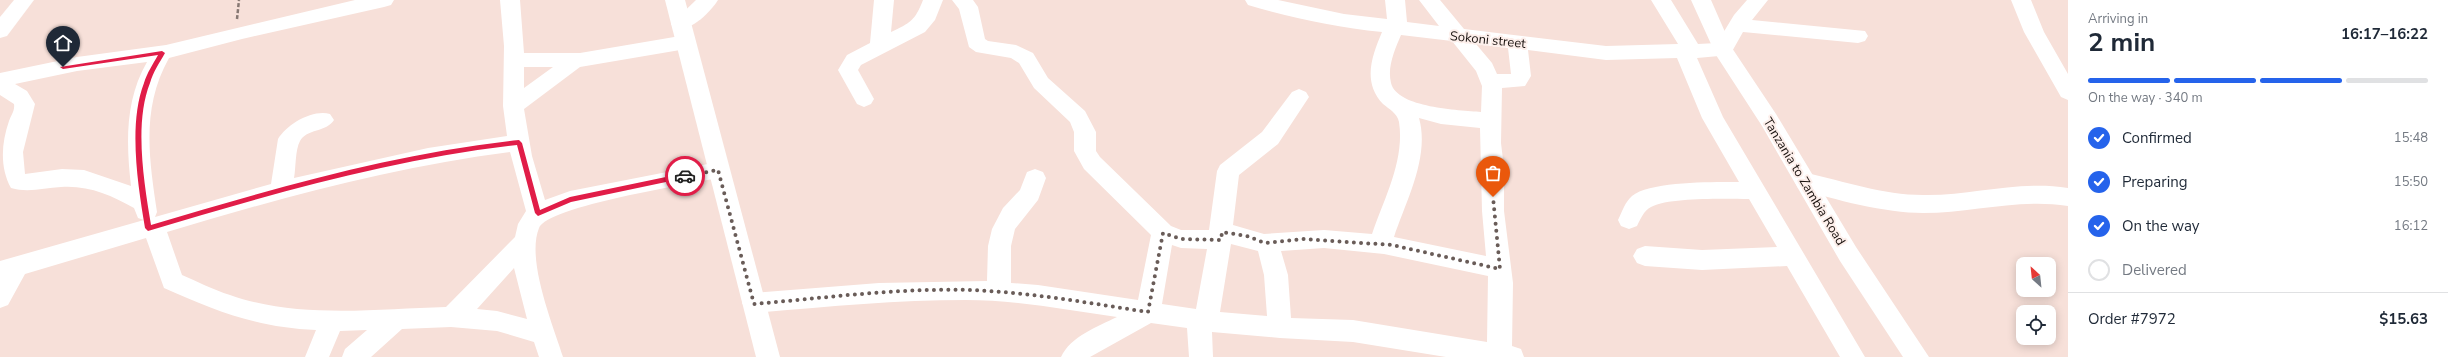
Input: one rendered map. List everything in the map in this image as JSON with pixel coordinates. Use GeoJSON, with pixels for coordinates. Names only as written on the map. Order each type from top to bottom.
{"type":"FeatureCollection","features":[{"type":"Feature","properties":{"kind":"main road"},"geometry":{"type":"LineString","coordinates":[[0,31],[24,0]]}},
{"type":"Feature","properties":{"kind":"main road"},"geometry":{"type":"LineString","coordinates":[[0,80],[77,64],[162,53],[384,0]]}},
{"type":"Feature","properties":{"kind":"main road"},"geometry":{"type":"LineString","coordinates":[[510,0],[514,60],[513,106],[519,143],[538,213]]}},
{"type":"Feature","properties":{"kind":"main road"},"geometry":{"type":"LineString","coordinates":[[676,0],[718,170],[768,357]]}},
{"type":"Feature","properties":{"kind":"main road"},"geometry":{"type":"LineString","coordinates":[[514,60],[574,60],[639,52],[684,33],[708,0]]}},
{"type":"Feature","properties":{"kind":"main road"},"geometry":{"type":"LineString","coordinates":[[880,45],[884,0]]}},
{"type":"Feature","properties":{"kind":"main road"},"geometry":{"type":"LineString","coordinates":[[864,99],[848,70],[854,60],[880,45],[918,27],[925,20],[933,0]]}},
{"type":"Feature","properties":{"kind":"main road"},"geometry":{"type":"LineString","coordinates":[[962,0],[968,7],[976,42],[983,46],[1016,52],[1026,58],[1041,83],[1078,118],[1085,132],[1085,151],[1092,163],[1163,233],[1181,239],[1247,236],[1265,243],[1290,239],[1380,244],[1500,269]]}},
{"type":"Feature","properties":{"kind":"main road","name":"Sokoni street"},"geometry":{"type":"LineString","coordinates":[[1255,0],[1289,10],[1396,28],[1606,53],[1723,50]]}},
{"type":"Feature","properties":{"kind":"main road"},"geometry":{"type":"LineString","coordinates":[[1380,244],[1410,154],[1409,121],[1406,112],[1388,97],[1382,85],[1379,70],[1396,28],[1395,0]]}},
{"type":"Feature","properties":{"kind":"main road"},"geometry":{"type":"LineString","coordinates":[[754,304],[879,293],[967,290],[999,292],[1038,295],[1202,321],[1280,328],[1353,331],[1505,356],[1500,269],[1493,211],[1490,121],[1491,81],[1485,68],[1464,45],[1460,35],[1429,0]]}},
{"type":"Feature","properties":{"kind":"main road"},"geometry":{"type":"LineString","coordinates":[[1661,0],[1688,51],[1713,118],[1853,357]]}},
{"type":"Feature","properties":{"kind":"main road","name":"Tanzania to Zambia Road"},"geometry":{"type":"LineString","coordinates":[[1702,0],[1723,50],[1806,182],[1848,254],[1917,357]]}},
{"type":"Feature","properties":{"kind":"main road"},"geometry":{"type":"LineString","coordinates":[[1723,50],[1738,25],[1758,0]]}},
{"type":"Feature","properties":{"kind":"main road"},"geometry":{"type":"LineString","coordinates":[[2021,0],[2034,32],[2068,92]]}},
{"type":"Feature","properties":{"kind":"main road"},"geometry":{"type":"LineString","coordinates":[[1738,25],[1858,36]]}},
{"type":"Feature","properties":{"kind":"main road"},"geometry":{"type":"LineString","coordinates":[[1491,81],[1518,81],[1521,76],[1517,42]]}},
{"type":"Feature","properties":{"kind":"main road"},"geometry":{"type":"LineString","coordinates":[[162,53],[146,83],[140,111],[139,174],[144,203],[151,227],[172,281],[227,305],[291,319],[332,321],[394,321],[451,317],[497,321],[545,334]]}},
{"type":"Feature","properties":{"kind":"main road"},"geometry":{"type":"LineString","coordinates":[[513,106],[554,78],[574,60]]}},
{"type":"Feature","properties":{"kind":"main road"},"geometry":{"type":"LineString","coordinates":[[0,87],[19,95],[24,102],[25,108],[20,119],[11,168],[14,178],[19,182],[63,178],[82,179],[104,183],[127,193],[144,203]]}},
{"type":"Feature","properties":{"kind":"main road"},"geometry":{"type":"LineString","coordinates":[[1201,357],[1202,321],[1221,236],[1224,189],[1228,171],[1270,138],[1299,97]]}},
{"type":"Feature","properties":{"kind":"main road"},"geometry":{"type":"LineString","coordinates":[[1399,105],[1441,116],[1490,121]]}},
{"type":"Feature","properties":{"kind":"main road"},"geometry":{"type":"LineString","coordinates":[[281,190],[289,139],[296,130],[323,120]]}},
{"type":"Feature","properties":{"kind":"main road"},"geometry":{"type":"LineString","coordinates":[[0,298],[9,268],[281,190],[388,163],[479,147],[519,143]]}},
{"type":"Feature","properties":{"kind":"main road"},"geometry":{"type":"LineString","coordinates":[[551,357],[526,274],[525,242],[529,224],[538,213],[570,200],[718,170]]}},
{"type":"Feature","properties":{"kind":"main road"},"geometry":{"type":"LineString","coordinates":[[999,292],[999,268],[1003,230],[1007,220],[1029,197],[1035,178]]}},
{"type":"Feature","properties":{"kind":"main road"},"geometry":{"type":"LineString","coordinates":[[1806,182],[1886,199],[1920,204],[1948,203],[2030,193],[2068,197]]}},
{"type":"Feature","properties":{"kind":"main road"},"geometry":{"type":"LineString","coordinates":[[1629,220],[1636,206],[1646,199],[1669,195],[1755,190]]}},
{"type":"Feature","properties":{"kind":"main road"},"geometry":{"type":"LineString","coordinates":[[1073,357],[1083,347],[1131,324],[1148,312],[1163,233]]}},
{"type":"Feature","properties":{"kind":"main road"},"geometry":{"type":"LineString","coordinates":[[451,317],[470,300],[525,242]]}},
{"type":"Feature","properties":{"kind":"main road"},"geometry":{"type":"LineString","coordinates":[[1265,243],[1271,251],[1278,289],[1280,328]]}},
{"type":"Feature","properties":{"kind":"main road"},"geometry":{"type":"LineString","coordinates":[[1645,256],[1702,260],[1755,260],[1793,256]]}},
{"type":"Feature","properties":{"kind":"main road"},"geometry":{"type":"LineString","coordinates":[[316,357],[332,321]]}},
{"type":"Feature","properties":{"kind":"main road"},"geometry":{"type":"LineString","coordinates":[[354,357],[394,321]]}},
{"type":"Feature","properties":{"kind":"way so far"},"geometry":{"type":"LineString","coordinates":[[685,176],[718,170],[754,304],[879,293],[967,290],[1038,295],[1148,312],[1149,300],[1155,281],[1163,233],[1169,237],[1181,239],[1221,240],[1222,232],[1247,236],[1265,243],[1290,239],[1304,239],[1392,245],[1500,269],[1498,242],[1493,211],[1493,197]]}},
{"type":"Feature","properties":{"kind":"route"},"geometry":{"type":"LineString","coordinates":[[63,67],[162,53],[146,83],[140,111],[139,174],[148,228],[220,207],[388,163],[479,147],[519,143],[521,156],[538,213],[570,200],[608,190],[685,176]]}}]}
